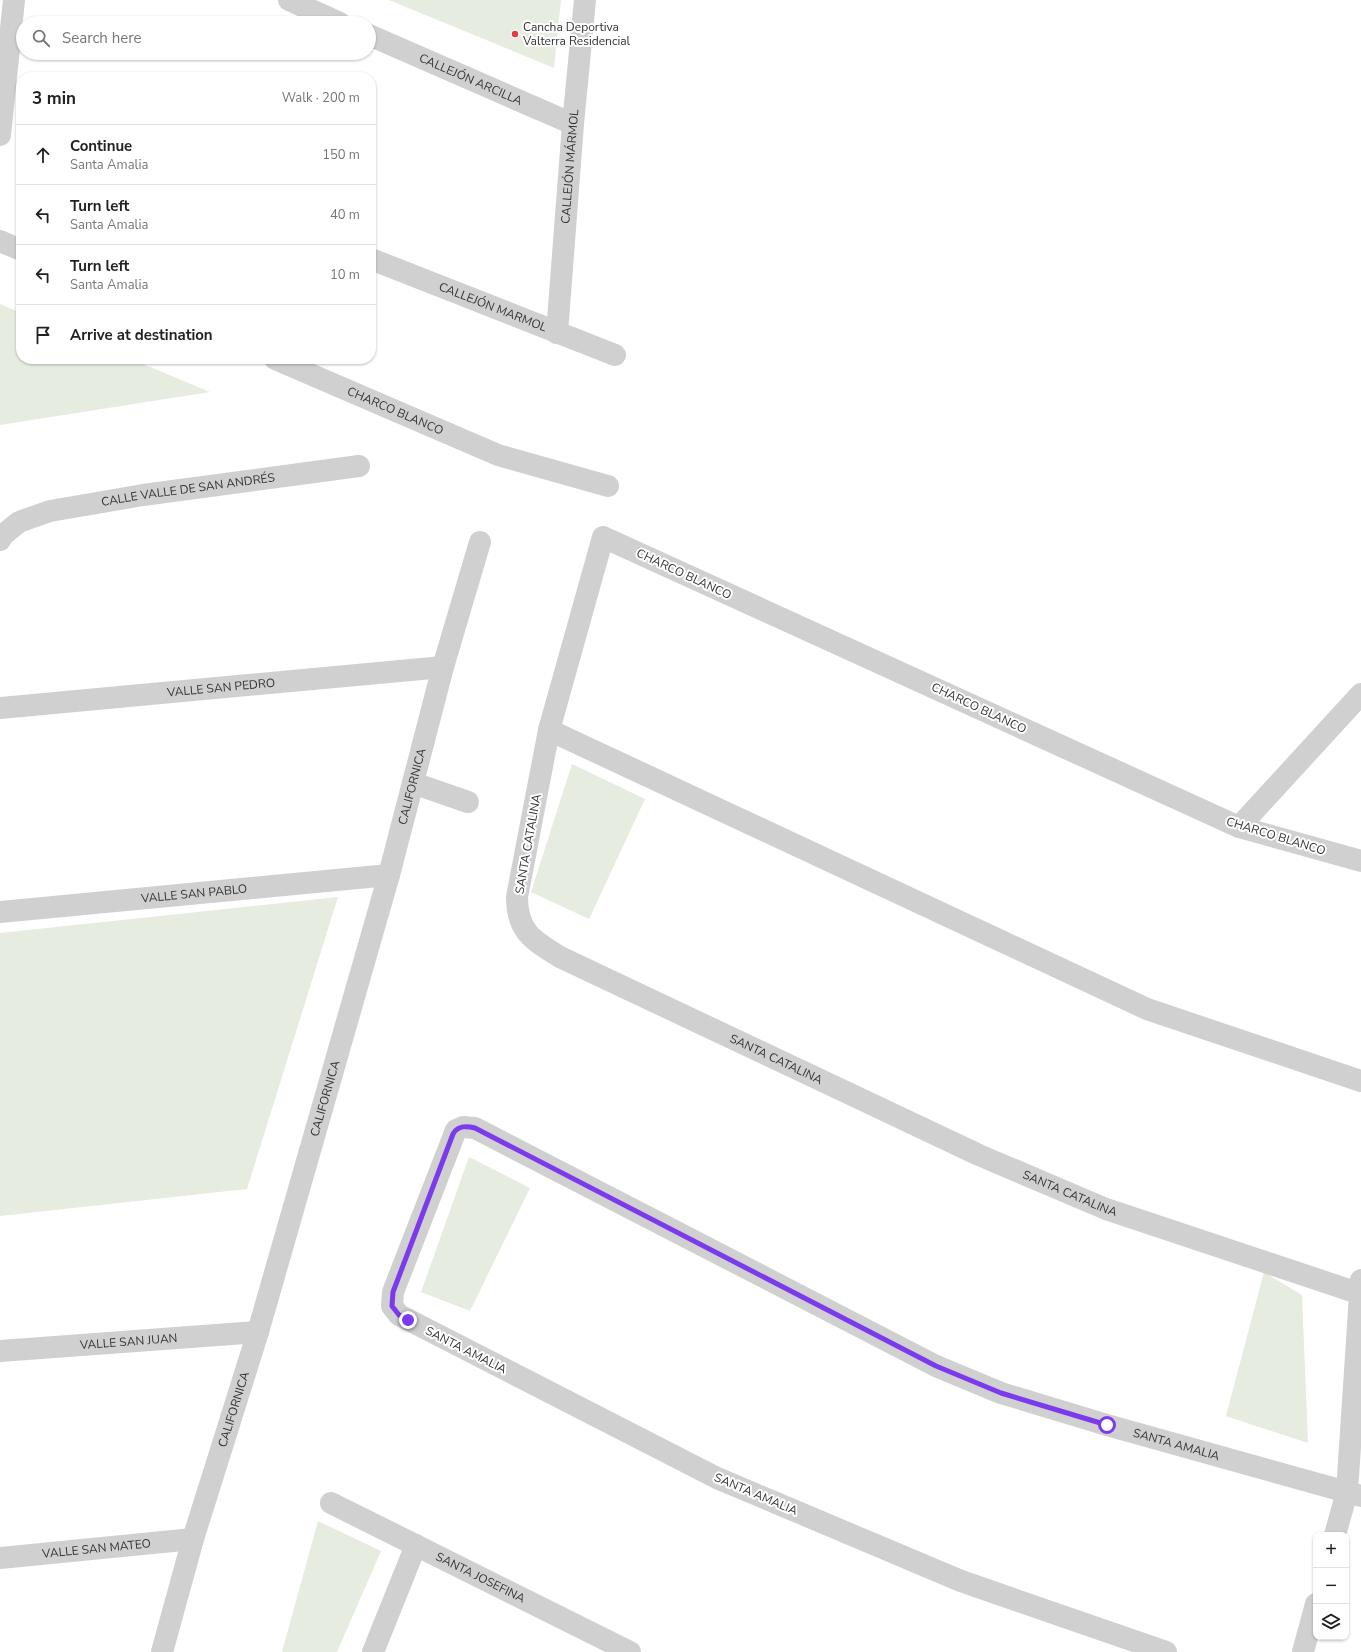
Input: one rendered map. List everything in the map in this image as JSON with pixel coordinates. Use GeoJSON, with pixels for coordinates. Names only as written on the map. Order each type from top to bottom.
{"type":"FeatureCollection","features":[{"type":"Feature","properties":{"kind":"street"},"geometry":{"type":"LineString","coordinates":[[0,135],[13,104],[14,0]]}},
{"type":"Feature","properties":{"kind":"street"},"geometry":{"type":"LineString","coordinates":[[289,0],[324,16]]}},
{"type":"Feature","properties":{"kind":"street","name":"CALLEJÓN MÁRMOL"},"geometry":{"type":"LineString","coordinates":[[558,333],[573,124],[585,0]]}},
{"type":"Feature","properties":{"kind":"street","name":"CALLEJÓN ARCILLA"},"geometry":{"type":"LineString","coordinates":[[376,38],[573,124]]}},
{"type":"Feature","properties":{"kind":"street"},"geometry":{"type":"LineString","coordinates":[[0,241],[16,248]]}},
{"type":"Feature","properties":{"kind":"street","name":"CALLEJÓN MARMOL"},"geometry":{"type":"LineString","coordinates":[[376,261],[615,355]]}},
{"type":"Feature","properties":{"kind":"street","name":"CHARCO BLANCO"},"geometry":{"type":"LineString","coordinates":[[287,364],[498,455],[608,486]]}},
{"type":"Feature","properties":{"kind":"street","name":"CALLE VALLE DE SAN ANDRÉS"},"geometry":{"type":"LineString","coordinates":[[0,540],[3,535],[18,522],[50,511],[143,495],[359,466]]}},
{"type":"Feature","properties":{"kind":"street","name":"CHARCO BLANCO"},"geometry":{"type":"LineString","coordinates":[[603,537],[1239,827],[1361,861]]}},
{"type":"Feature","properties":{"kind":"street","name":"SANTA CATALINA"},"geometry":{"type":"LineString","coordinates":[[603,537],[549,730],[517,896],[517,913],[528,934],[542,946],[567,961],[979,1156],[1106,1209],[1360,1289]]}},
{"type":"Feature","properties":{"kind":"street","name":"CALIFORNICA"},"geometry":{"type":"LineString","coordinates":[[162,1652],[194,1539],[258,1332],[388,874],[443,667],[480,542]]}},
{"type":"Feature","properties":{"kind":"street","name":"VALLE SAN PEDRO"},"geometry":{"type":"LineString","coordinates":[[0,708],[443,667]]}},
{"type":"Feature","properties":{"kind":"street"},"geometry":{"type":"LineString","coordinates":[[1239,827],[1361,694]]}},
{"type":"Feature","properties":{"kind":"street"},"geometry":{"type":"LineString","coordinates":[[549,730],[1147,1009],[1361,1081]]}},
{"type":"Feature","properties":{"kind":"street"},"geometry":{"type":"LineString","coordinates":[[413,783],[468,802]]}},
{"type":"Feature","properties":{"kind":"street","name":"VALLE SAN PABLO"},"geometry":{"type":"LineString","coordinates":[[0,912],[388,874]]}},
{"type":"Feature","properties":{"kind":"street","name":"SANTA AMALIA"},"geometry":{"type":"LineString","coordinates":[[1166,1652],[961,1581],[717,1478],[399,1315],[392,1306],[393,1292],[456,1130],[463,1127],[475,1128],[936,1366],[1001,1393],[1107,1425],[1354,1494]]}},
{"type":"Feature","properties":{"kind":"street"},"geometry":{"type":"LineString","coordinates":[[1336,1532],[1354,1494],[1360,1289]]}},
{"type":"Feature","properties":{"kind":"street","name":"VALLE SAN JUAN"},"geometry":{"type":"LineString","coordinates":[[0,1351],[258,1332]]}},
{"type":"Feature","properties":{"kind":"street","name":"SANTA JOSEFINA"},"geometry":{"type":"LineString","coordinates":[[331,1503],[630,1652]]}},
{"type":"Feature","properties":{"kind":"street","name":"VALLE SAN MATEO"},"geometry":{"type":"LineString","coordinates":[[0,1558],[194,1539]]}},
{"type":"Feature","properties":{"kind":"street"},"geometry":{"type":"LineString","coordinates":[[373,1652],[416,1545]]}},
{"type":"Feature","properties":{"kind":"street"},"geometry":{"type":"LineString","coordinates":[[1303,1652],[1313,1615]]}},
{"type":"Feature","properties":{"kind":"shaded area","name":"Cancha Deportiva Valterra Residencial"},"geometry":{"type":"Polygon","coordinates":[[[389,0],[561,0],[554,68],[389,0]]]}},
{"type":"Feature","properties":{"kind":"shaded area"},"geometry":{"type":"Polygon","coordinates":[[[0,304],[16,311],[16,364],[143,364],[210,392],[0,425],[0,304]]]}},
{"type":"Feature","properties":{"kind":"shaded area"},"geometry":{"type":"Polygon","coordinates":[[[572,764],[645,799],[589,919],[531,892],[572,764]]]}},
{"type":"Feature","properties":{"kind":"shaded area"},"geometry":{"type":"Polygon","coordinates":[[[338,897],[247,1189],[0,1216],[0,933],[338,897]]]}},
{"type":"Feature","properties":{"kind":"shaded area"},"geometry":{"type":"Polygon","coordinates":[[[469,1157],[530,1188],[470,1311],[421,1292],[469,1157]]]}},
{"type":"Feature","properties":{"kind":"shaded area"},"geometry":{"type":"Polygon","coordinates":[[[1264,1272],[1302,1295],[1308,1443],[1226,1416],[1264,1272]]]}},
{"type":"Feature","properties":{"kind":"shaded area"},"geometry":{"type":"Polygon","coordinates":[[[318,1521],[381,1551],[337,1652],[282,1652],[318,1521]]]}},
{"type":"Feature","properties":{"kind":"place","name":"Cancha Deportiva Valterra Residencial"},"geometry":{"type":"Point","coordinates":[515,34]}},
{"type":"Feature","properties":{"kind":"route"},"geometry":{"type":"LineString","coordinates":[[408,1320],[399,1315],[392,1306],[391,1302],[393,1292],[453,1134],[459,1128],[469,1126],[936,1366],[1001,1393],[1107,1425]]}}]}
